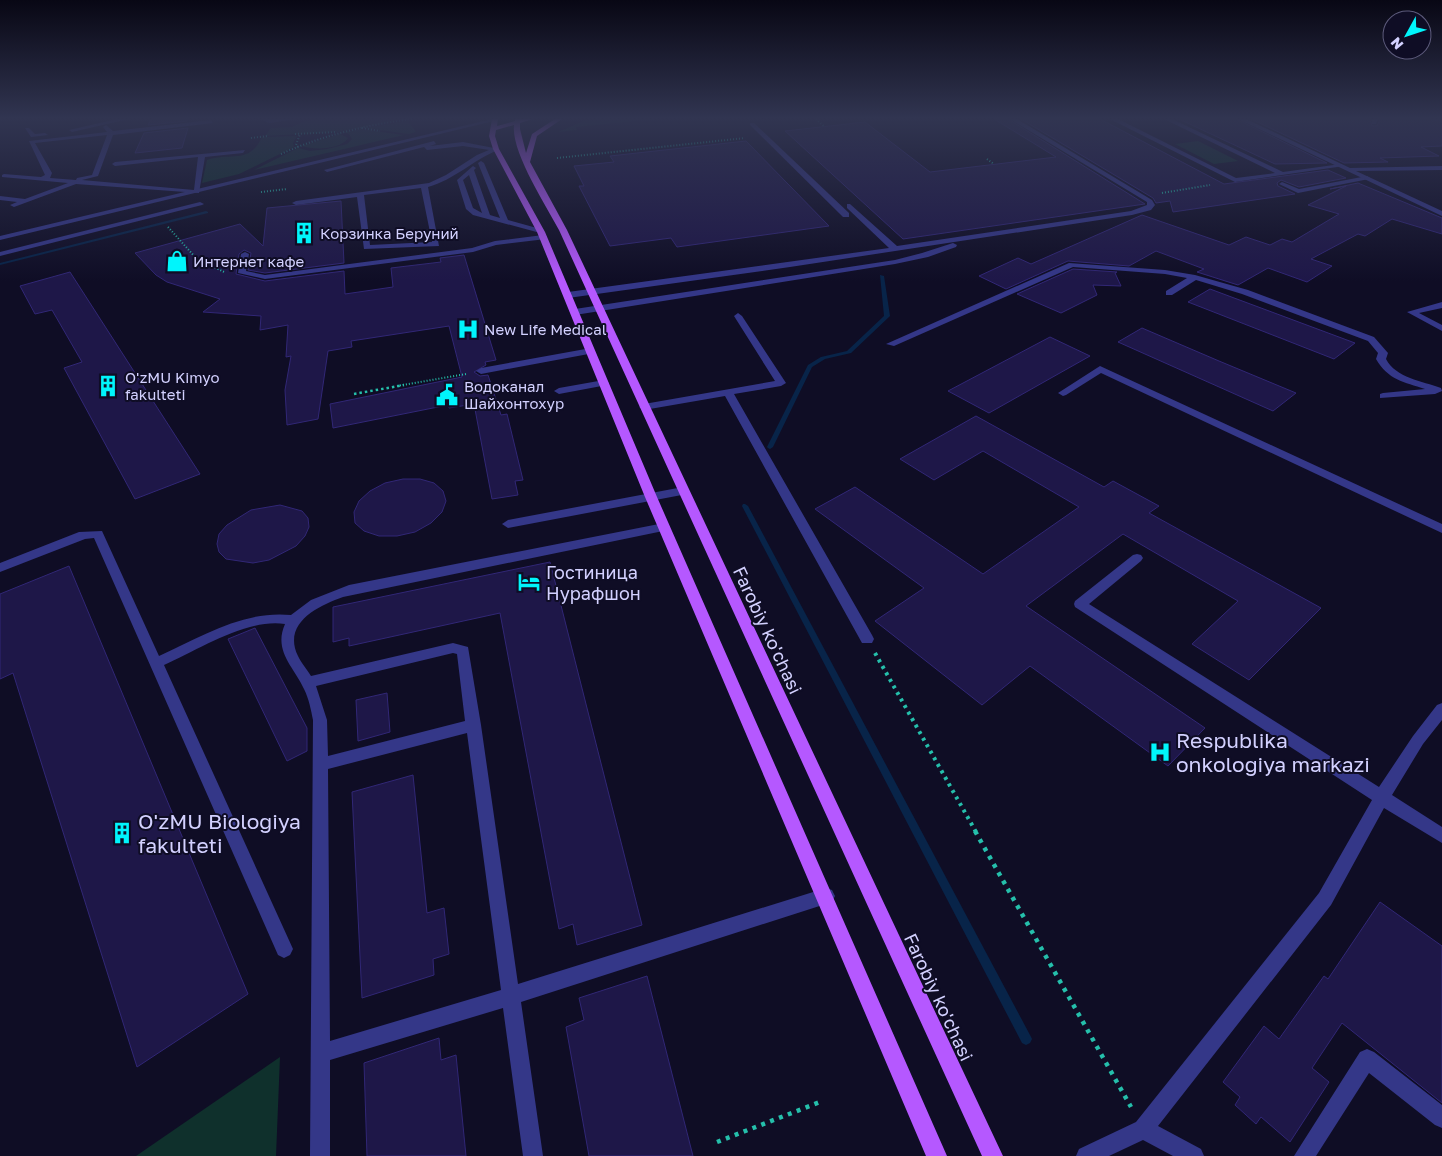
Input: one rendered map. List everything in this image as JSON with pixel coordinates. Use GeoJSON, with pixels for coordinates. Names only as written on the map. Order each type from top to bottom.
{"type":"FeatureCollection","features":[{"type":"Feature","properties":{"kind":"main road"},"geometry":{"type":"LineString","coordinates":[[509,173],[542,234],[651,497],[826,896],[937,1156]]}},
{"type":"Feature","properties":{"kind":"main road","name":"Farobiy ko'chasi"},"geometry":{"type":"LineString","coordinates":[[533,173],[563,230],[598,309],[993,1156]]}},
{"type":"Feature","properties":{"kind":"street"},"geometry":{"type":"LineString","coordinates":[[41,180],[49,173]]}},
{"type":"Feature","properties":{"kind":"street"},"geometry":{"type":"LineString","coordinates":[[62,182],[94,177],[96,173]]}},
{"type":"Feature","properties":{"kind":"street"},"geometry":{"type":"LineString","coordinates":[[197,192],[200,173]]}},
{"type":"Feature","properties":{"kind":"street"},"geometry":{"type":"LineString","coordinates":[[0,238],[278,173]]}},
{"type":"Feature","properties":{"kind":"street"},"geometry":{"type":"LineString","coordinates":[[266,176],[296,173]]}},
{"type":"Feature","properties":{"kind":"street"},"geometry":{"type":"LineString","coordinates":[[296,203],[360,195],[365,192],[424,186],[446,178],[453,173]]}},
{"type":"Feature","properties":{"kind":"street"},"geometry":{"type":"LineString","coordinates":[[468,173],[460,180],[470,209],[542,234]]}},
{"type":"Feature","properties":{"kind":"street"},"geometry":{"type":"LineString","coordinates":[[472,173],[487,216]]}},
{"type":"Feature","properties":{"kind":"street"},"geometry":{"type":"LineString","coordinates":[[485,173],[505,221]]}},
{"type":"Feature","properties":{"kind":"street"},"geometry":{"type":"LineString","coordinates":[[802,173],[846,215]]}},
{"type":"Feature","properties":{"kind":"street"},"geometry":{"type":"LineString","coordinates":[[568,295],[894,248],[966,240],[1132,213],[1148,208],[1151,205],[1150,201],[1103,173]]}},
{"type":"Feature","properties":{"kind":"street"},"geometry":{"type":"LineString","coordinates":[[1221,173],[1235,180],[1281,173]]}},
{"type":"Feature","properties":{"kind":"street"},"geometry":{"type":"LineString","coordinates":[[1356,173],[1442,214]]}},
{"type":"Feature","properties":{"kind":"street"},"geometry":{"type":"LineString","coordinates":[[4,176],[197,192]]}},
{"type":"Feature","properties":{"kind":"street"},"geometry":{"type":"LineString","coordinates":[[1282,184],[1298,191],[1367,178]]}},
{"type":"Feature","properties":{"kind":"street"},"geometry":{"type":"LineString","coordinates":[[14,205],[76,183]]}},
{"type":"Feature","properties":{"kind":"street"},"geometry":{"type":"LineString","coordinates":[[360,195],[367,248],[436,244],[424,186]]}},
{"type":"Feature","properties":{"kind":"street"},"geometry":{"type":"LineString","coordinates":[[0,198],[31,200]]}},
{"type":"Feature","properties":{"kind":"street"},"geometry":{"type":"LineString","coordinates":[[0,254],[200,204]]}},
{"type":"Feature","properties":{"kind":"street"},"geometry":{"type":"LineString","coordinates":[[850,206],[894,248]]}},
{"type":"Feature","properties":{"kind":"street"},"geometry":{"type":"LineString","coordinates":[[245,254],[242,273],[265,277],[473,250],[495,243],[542,234]]}},
{"type":"Feature","properties":{"kind":"street"},"geometry":{"type":"LineString","coordinates":[[575,312],[746,288],[879,264],[937,252],[966,240]]}},
{"type":"Feature","properties":{"kind":"street"},"geometry":{"type":"LineString","coordinates":[[891,344],[1072,265],[1165,272],[1195,277],[1244,292],[1371,339],[1383,352],[1381,359],[1387,370],[1399,377],[1440,391]]}},
{"type":"Feature","properties":{"kind":"street"},"geometry":{"type":"LineString","coordinates":[[1169,293],[1195,277]]}},
{"type":"Feature","properties":{"kind":"street"},"geometry":{"type":"LineString","coordinates":[[1442,305],[1411,312],[1442,328]]}},
{"type":"Feature","properties":{"kind":"street"},"geometry":{"type":"LineString","coordinates":[[644,407],[781,384],[738,316]]}},
{"type":"Feature","properties":{"kind":"street"},"geometry":{"type":"LineString","coordinates":[[481,372],[591,351]]}},
{"type":"Feature","properties":{"kind":"street"},"geometry":{"type":"LineString","coordinates":[[1063,393],[1100,368],[1442,529]]}},
{"type":"Feature","properties":{"kind":"street"},"geometry":{"type":"LineString","coordinates":[[559,391],[604,383]]}},
{"type":"Feature","properties":{"kind":"street"},"geometry":{"type":"LineString","coordinates":[[1382,396],[1440,391]]}},
{"type":"Feature","properties":{"kind":"street"},"geometry":{"type":"LineString","coordinates":[[728,392],[867,639]]}},
{"type":"Feature","properties":{"kind":"street"},"geometry":{"type":"LineString","coordinates":[[508,524],[683,491]]}},
{"type":"Feature","properties":{"kind":"street"},"geometry":{"type":"LineString","coordinates":[[320,1156],[322,764],[320,720],[316,701],[308,682],[289,651],[288,632],[293,620],[311,605],[349,590],[664,527]]}},
{"type":"Feature","properties":{"kind":"street"},"geometry":{"type":"LineString","coordinates":[[0,568],[83,535],[98,534],[284,949]]}},
{"type":"Feature","properties":{"kind":"street"},"geometry":{"type":"LineString","coordinates":[[1137,558],[1080,604],[1442,836]]}},
{"type":"Feature","properties":{"kind":"street"},"geometry":{"type":"LineString","coordinates":[[156,663],[224,632],[254,622],[273,618],[293,620]]}},
{"type":"Feature","properties":{"kind":"street"},"geometry":{"type":"LineString","coordinates":[[308,682],[458,648],[465,656],[533,1156]]}},
{"type":"Feature","properties":{"kind":"street"},"geometry":{"type":"LineString","coordinates":[[1086,1156],[1143,1129],[1325,899],[1382,797],[1418,740],[1442,709]]}},
{"type":"Feature","properties":{"kind":"street"},"geometry":{"type":"LineString","coordinates":[[322,764],[474,725]]}},
{"type":"Feature","properties":{"kind":"street"},"geometry":{"type":"LineString","coordinates":[[321,1053],[511,996],[826,896]]}},
{"type":"Feature","properties":{"kind":"street"},"geometry":{"type":"LineString","coordinates":[[1304,1156],[1367,1059],[1442,1118]]}},
{"type":"Feature","properties":{"kind":"street"},"geometry":{"type":"LineString","coordinates":[[1143,1129],[1194,1156]]}},
{"type":"Feature","properties":{"kind":"path"},"geometry":{"type":"LineString","coordinates":[[1174,191],[1235,180]]}},
{"type":"Feature","properties":{"kind":"path"},"geometry":{"type":"LineString","coordinates":[[256,193],[291,189]]}},
{"type":"Feature","properties":{"kind":"path"},"geometry":{"type":"LineString","coordinates":[[168,226],[196,258],[224,272]]}},
{"type":"Feature","properties":{"kind":"path"},"geometry":{"type":"LineString","coordinates":[[354,394],[481,372]]}},
{"type":"Feature","properties":{"kind":"path"},"geometry":{"type":"LineString","coordinates":[[867,639],[1143,1129]]}},
{"type":"Feature","properties":{"kind":"path"},"geometry":{"type":"LineString","coordinates":[[717,1142],[820,1102]]}},
{"type":"Feature","properties":{"kind":"green space"},"geometry":{"type":"Polygon","coordinates":[[[204,173],[241,173],[239,174],[202,183],[204,173]]]}},
{"type":"Feature","properties":{"kind":"green space"},"geometry":{"type":"Polygon","coordinates":[[[280,1057],[276,1156],[136,1156],[280,1057]]]}},
{"type":"Feature","properties":{"kind":"building"},"geometry":{"type":"Polygon","coordinates":[[[577,173],[777,173],[829,226],[677,247],[671,238],[610,246],[579,186],[584,186],[577,173]]]}},
{"type":"Feature","properties":{"kind":"building"},"geometry":{"type":"Polygon","coordinates":[[[831,173],[1095,173],[1145,204],[903,239],[831,173]]]}},
{"type":"Feature","properties":{"kind":"building"},"geometry":{"type":"Polygon","coordinates":[[[1111,173],[1203,173],[1224,184],[1306,173],[1335,173],[1346,178],[1299,187],[1281,180],[1277,183],[1278,186],[1295,194],[1173,212],[1170,201],[1156,203],[1153,198],[1111,173]]]}},
{"type":"Feature","properties":{"kind":"building"},"geometry":{"type":"Polygon","coordinates":[[[1358,183],[1442,218],[1442,234],[1392,219],[1365,236],[1358,234],[1311,259],[1332,266],[1307,282],[1268,268],[1238,285],[1197,272],[1204,269],[1156,251],[1129,266],[1068,261],[1006,289],[979,276],[1018,258],[1031,264],[1142,215],[1229,245],[1246,237],[1270,245],[1282,239],[1292,242],[1339,214],[1308,205],[1346,186],[1330,189],[1358,183]]]}},
{"type":"Feature","properties":{"kind":"building"},"geometry":{"type":"Polygon","coordinates":[[[341,201],[344,263],[265,273],[248,270],[251,253],[244,250],[239,254],[236,274],[265,281],[344,271],[345,294],[393,287],[391,268],[441,262],[440,258],[464,255],[496,360],[485,362],[486,365],[474,372],[480,376],[488,375],[501,415],[507,414],[523,480],[515,481],[518,495],[492,499],[474,404],[449,408],[448,405],[333,428],[330,404],[462,377],[449,326],[351,341],[352,347],[328,351],[318,419],[287,425],[285,390],[291,356],[286,357],[288,325],[260,330],[261,316],[203,312],[220,299],[167,282],[156,275],[135,253],[240,224],[263,246],[267,208],[341,201]]]}},
{"type":"Feature","properties":{"kind":"building"},"geometry":{"type":"Polygon","coordinates":[[[1073,269],[1117,272],[1115,273],[1121,286],[1093,285],[1097,295],[1061,313],[1017,294],[1073,269]]]}},
{"type":"Feature","properties":{"kind":"building","name":"O'zMU Kimyo fakulteti"},"geometry":{"type":"Polygon","coordinates":[[[70,272],[200,474],[135,499],[64,368],[82,362],[52,310],[35,314],[20,286],[70,272]]]}},
{"type":"Feature","properties":{"kind":"building"},"geometry":{"type":"Polygon","coordinates":[[[1210,289],[1355,343],[1334,359],[1188,302],[1210,289]]]}},
{"type":"Feature","properties":{"kind":"building"},"geometry":{"type":"Polygon","coordinates":[[[1142,328],[1296,393],[1273,411],[1118,342],[1142,328]]]}},
{"type":"Feature","properties":{"kind":"building"},"geometry":{"type":"Polygon","coordinates":[[[1050,337],[1090,356],[989,413],[948,391],[1050,337]]]}},
{"type":"Feature","properties":{"kind":"building"},"geometry":{"type":"Polygon","coordinates":[[[976,416],[1104,487],[1113,481],[1159,506],[1149,513],[1321,608],[1249,680],[1192,644],[1238,601],[1123,534],[1026,606],[1205,728],[1168,766],[1030,666],[982,705],[875,621],[924,588],[815,509],[855,487],[983,574],[1079,507],[983,451],[934,480],[900,459],[976,416]]]}},
{"type":"Feature","properties":{"kind":"building"},"geometry":{"type":"Polygon","coordinates":[[[403,479],[420,479],[434,483],[443,491],[446,501],[442,512],[431,523],[415,532],[397,536],[379,536],[364,531],[355,523],[354,512],[359,501],[370,491],[385,483],[403,479]]]}},
{"type":"Feature","properties":{"kind":"building"},"geometry":{"type":"Polygon","coordinates":[[[280,505],[302,511],[308,518],[309,527],[305,536],[296,546],[269,560],[253,563],[226,559],[219,552],[217,544],[219,534],[227,525],[251,510],[280,505]]]}},
{"type":"Feature","properties":{"kind":"building"},"geometry":{"type":"Polygon","coordinates":[[[550,562],[642,925],[577,945],[573,924],[559,929],[500,613],[349,646],[349,638],[333,642],[333,607],[550,562]]]}},
{"type":"Feature","properties":{"kind":"building","name":"O'zMU Biologiya fakulteti"},"geometry":{"type":"Polygon","coordinates":[[[69,566],[248,994],[137,1067],[13,673],[0,679],[0,594],[69,566]]]}},
{"type":"Feature","properties":{"kind":"building"},"geometry":{"type":"Polygon","coordinates":[[[255,628],[307,728],[307,751],[287,761],[228,639],[255,628]]]}},
{"type":"Feature","properties":{"kind":"building"},"geometry":{"type":"Polygon","coordinates":[[[387,693],[390,732],[358,741],[356,700],[387,693]]]}},
{"type":"Feature","properties":{"kind":"building"},"geometry":{"type":"Polygon","coordinates":[[[413,775],[427,913],[444,908],[449,954],[433,959],[434,975],[362,998],[352,792],[413,775]]]}},
{"type":"Feature","properties":{"kind":"building"},"geometry":{"type":"Polygon","coordinates":[[[1380,902],[1442,946],[1442,1103],[1342,1023],[1312,1068],[1329,1082],[1290,1142],[1261,1117],[1256,1124],[1235,1105],[1240,1097],[1223,1082],[1264,1026],[1279,1039],[1324,976],[1328,979],[1380,902]]]}},
{"type":"Feature","properties":{"kind":"building"},"geometry":{"type":"Polygon","coordinates":[[[647,976],[693,1156],[589,1156],[566,1027],[584,1020],[579,998],[647,976]]]}},
{"type":"Feature","properties":{"kind":"building"},"geometry":{"type":"Polygon","coordinates":[[[439,1038],[441,1060],[456,1055],[466,1156],[367,1156],[364,1063],[439,1038]]]}},
{"type":"Feature","properties":{"kind":"waterway"},"geometry":{"type":"LineString","coordinates":[[0,264],[206,212]]}},
{"type":"Feature","properties":{"kind":"waterway"},"geometry":{"type":"LineString","coordinates":[[770,447],[810,366],[823,358],[849,352],[887,316],[882,276]]}},
{"type":"Feature","properties":{"kind":"waterway"},"geometry":{"type":"LineString","coordinates":[[745,506],[1026,1039]]}},
{"type":"Feature","properties":{"kind":"place","name":"Корзинка Беруний"},"geometry":{"type":"Point","coordinates":[304,233]}},
{"type":"Feature","properties":{"kind":"place","name":"Интернет кафе"},"geometry":{"type":"Point","coordinates":[177,261]}},
{"type":"Feature","properties":{"kind":"place","name":"New Life Medical"},"geometry":{"type":"Point","coordinates":[468,329]}},
{"type":"Feature","properties":{"kind":"place","name":"O'zMU Kimyo fakulteti"},"geometry":{"type":"Point","coordinates":[108,386]}},
{"type":"Feature","properties":{"kind":"place","name":"Водоканал Шайхонтохур"},"geometry":{"type":"Point","coordinates":[447,395]}},
{"type":"Feature","properties":{"kind":"place","name":"Гостиница Нурафшон"},"geometry":{"type":"Point","coordinates":[529,582]}},
{"type":"Feature","properties":{"kind":"place","name":"Respublika onkologiya markazi"},"geometry":{"type":"Point","coordinates":[1160,752]}},
{"type":"Feature","properties":{"kind":"place","name":"O'zMU Biologiya fakulteti"},"geometry":{"type":"Point","coordinates":[122,833]}}]}
